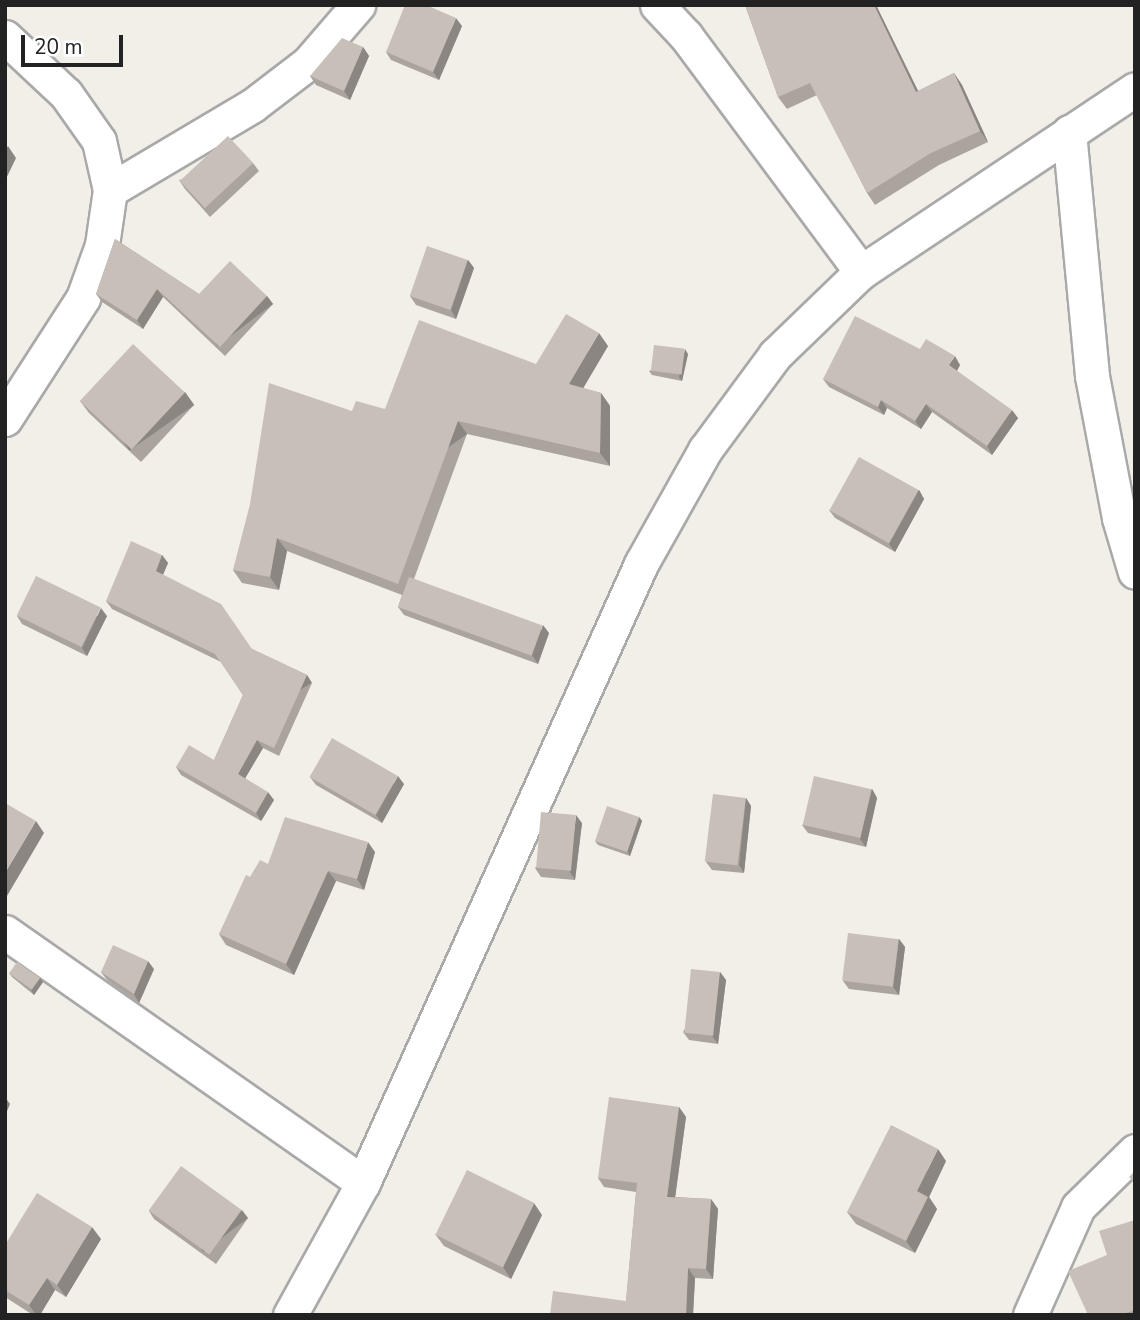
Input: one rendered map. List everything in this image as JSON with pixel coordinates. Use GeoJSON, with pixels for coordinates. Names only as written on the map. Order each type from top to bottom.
{"type":"FeatureCollection","features":[{"type":"Feature","properties":{"kind":"street"},"geometry":{"type":"LineString","coordinates":[[110,190],[253,105],[307,63],[358,5]]}},
{"type":"Feature","properties":{"kind":"street"},"geometry":{"type":"LineString","coordinates":[[657,5],[687,36],[861,272]]}},
{"type":"Feature","properties":{"kind":"street"},"geometry":{"type":"LineString","coordinates":[[5,37],[66,94],[99,141],[110,190],[102,245],[83,298],[5,419]]}},
{"type":"Feature","properties":{"kind":"street"},"geometry":{"type":"LineString","coordinates":[[298,1312],[363,1183],[641,564],[705,450],[775,355],[861,272],[1135,89]]}},
{"type":"Feature","properties":{"kind":"street"},"geometry":{"type":"LineString","coordinates":[[1069,132],[1092,376],[1119,518],[1135,572]]}},
{"type":"Feature","properties":{"kind":"street"},"geometry":{"type":"LineString","coordinates":[[5,932],[363,1183]]}},
{"type":"Feature","properties":{"kind":"street"},"geometry":{"type":"LineString","coordinates":[[1030,1315],[1078,1207],[1135,1151]]}},
{"type":"Feature","properties":{"kind":"building"},"geometry":{"type":"Polygon","coordinates":[[[405,5],[426,5],[456,18],[433,72],[386,52],[405,5]]]}},
{"type":"Feature","properties":{"kind":"building"},"geometry":{"type":"Polygon","coordinates":[[[745,5],[874,5],[916,92],[954,73],[980,131],[931,153],[867,193],[810,83],[778,97],[745,5]]]}},
{"type":"Feature","properties":{"kind":"building"},"geometry":{"type":"Polygon","coordinates":[[[342,38],[363,47],[344,91],[310,76],[342,38]]]}},
{"type":"Feature","properties":{"kind":"building"},"geometry":{"type":"Polygon","coordinates":[[[228,136],[253,163],[205,208],[180,181],[228,136]]]}},
{"type":"Feature","properties":{"kind":"building"},"geometry":{"type":"Polygon","coordinates":[[[115,239],[199,294],[230,261],[267,296],[220,347],[157,289],[137,320],[96,294],[115,239]]]}},
{"type":"Feature","properties":{"kind":"building"},"geometry":{"type":"Polygon","coordinates":[[[427,246],[468,260],[450,310],[410,296],[427,246]]]}},
{"type":"Feature","properties":{"kind":"building"},"geometry":{"type":"Polygon","coordinates":[[[566,314],[599,333],[569,384],[601,393],[600,453],[458,421],[398,584],[277,538],[270,577],[233,570],[250,504],[269,383],[352,411],[356,401],[385,409],[419,320],[536,364],[566,314]]]}},
{"type":"Feature","properties":{"kind":"building"},"geometry":{"type":"Polygon","coordinates":[[[855,316],[920,349],[926,339],[955,356],[949,365],[1012,410],[987,446],[926,404],[915,421],[881,400],[878,407],[823,379],[855,316]]]}},
{"type":"Feature","properties":{"kind":"building"},"geometry":{"type":"Polygon","coordinates":[[[133,344],[185,392],[132,449],[80,401],[133,344]]]}},
{"type":"Feature","properties":{"kind":"building"},"geometry":{"type":"Polygon","coordinates":[[[654,345],[685,349],[682,375],[651,371],[654,345]]]}},
{"type":"Feature","properties":{"kind":"building"},"geometry":{"type":"Polygon","coordinates":[[[859,457],[918,490],[889,543],[829,510],[859,457]]]}},
{"type":"Feature","properties":{"kind":"building"},"geometry":{"type":"Polygon","coordinates":[[[131,541],[162,555],[156,571],[221,604],[252,649],[307,675],[274,748],[257,740],[238,774],[268,792],[256,813],[176,767],[189,745],[214,760],[243,695],[215,654],[106,601],[131,541]]]}},
{"type":"Feature","properties":{"kind":"building"},"geometry":{"type":"Polygon","coordinates":[[[36,576],[101,608],[81,647],[17,616],[36,576]]]}},
{"type":"Feature","properties":{"kind":"building"},"geometry":{"type":"Polygon","coordinates":[[[409,577],[542,626],[531,656],[398,607],[409,577]]]}},
{"type":"Feature","properties":{"kind":"building"},"geometry":{"type":"Polygon","coordinates":[[[332,738],[398,776],[375,815],[310,777],[332,738]]]}},
{"type":"Feature","properties":{"kind":"building"},"geometry":{"type":"Polygon","coordinates":[[[814,776],[871,789],[860,838],[803,825],[814,776]]]}},
{"type":"Feature","properties":{"kind":"building"},"geometry":{"type":"Polygon","coordinates":[[[713,794],[746,798],[737,866],[705,861],[713,794]]]}},
{"type":"Feature","properties":{"kind":"building"},"geometry":{"type":"Polygon","coordinates":[[[5,803],[36,821],[5,873],[5,803]]]}},
{"type":"Feature","properties":{"kind":"building"},"geometry":{"type":"Polygon","coordinates":[[[607,806],[639,817],[627,852],[595,841],[607,806]]]}},
{"type":"Feature","properties":{"kind":"building"},"geometry":{"type":"Polygon","coordinates":[[[541,812],[576,815],[571,871],[536,868],[541,812]]]}},
{"type":"Feature","properties":{"kind":"building"},"geometry":{"type":"Polygon","coordinates":[[[285,817],[368,842],[357,879],[328,871],[286,964],[219,934],[246,875],[250,877],[260,860],[268,864],[285,817]]]}},
{"type":"Feature","properties":{"kind":"building"},"geometry":{"type":"Polygon","coordinates":[[[848,933],[899,939],[893,987],[842,981],[848,933]]]}},
{"type":"Feature","properties":{"kind":"building"},"geometry":{"type":"Polygon","coordinates":[[[113,945],[148,961],[134,994],[101,972],[113,945]]]}},
{"type":"Feature","properties":{"kind":"building"},"geometry":{"type":"Polygon","coordinates":[[[17,962],[40,978],[32,990],[9,973],[17,962]]]}},
{"type":"Feature","properties":{"kind":"building"},"geometry":{"type":"Polygon","coordinates":[[[691,969],[720,972],[713,1036],[684,1033],[691,969]]]}},
{"type":"Feature","properties":{"kind":"building"},"geometry":{"type":"Polygon","coordinates":[[[609,1097],[679,1107],[667,1197],[711,1199],[706,1269],[688,1268],[686,1315],[550,1315],[553,1291],[626,1301],[637,1183],[598,1178],[609,1097]]]}},
{"type":"Feature","properties":{"kind":"building"},"geometry":{"type":"Polygon","coordinates":[[[891,1125],[938,1149],[917,1191],[928,1197],[906,1241],[847,1212],[891,1125]]]}},
{"type":"Feature","properties":{"kind":"building"},"geometry":{"type":"Polygon","coordinates":[[[181,1166],[242,1210],[209,1255],[149,1210],[181,1166]]]}},
{"type":"Feature","properties":{"kind":"building"},"geometry":{"type":"Polygon","coordinates":[[[467,1170],[534,1203],[503,1268],[435,1235],[467,1170]]]}},
{"type":"Feature","properties":{"kind":"building"},"geometry":{"type":"Polygon","coordinates":[[[1135,1171],[1135,1183],[1129,1177],[1135,1171]]]}},
{"type":"Feature","properties":{"kind":"building"},"geometry":{"type":"Polygon","coordinates":[[[37,1193],[92,1227],[57,1285],[47,1278],[29,1305],[5,1290],[5,1245],[37,1193]]]}},
{"type":"Feature","properties":{"kind":"building"},"geometry":{"type":"Polygon","coordinates":[[[1135,1220],[1135,1310],[1120,1315],[1088,1315],[1068,1271],[1107,1255],[1099,1231],[1135,1220]]]}}]}
